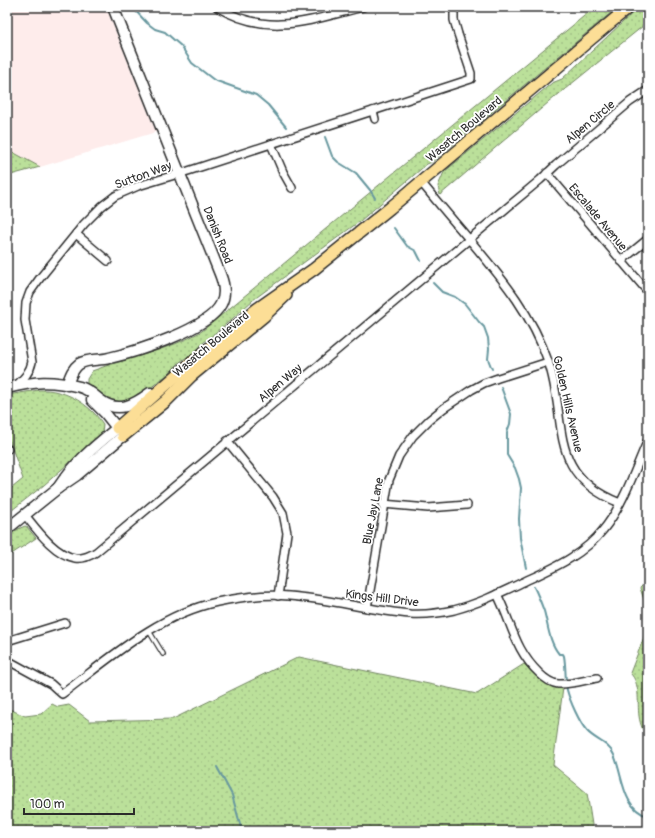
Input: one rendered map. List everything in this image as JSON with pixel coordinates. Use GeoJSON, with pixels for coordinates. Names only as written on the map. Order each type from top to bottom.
{"type":"FeatureCollection","features":[{"type":"Feature","properties":{"kind":"main road","name":"Wasatch Boulevard"},"geometry":{"type":"LineString","coordinates":[[120,432],[166,402],[187,373],[264,316],[314,269],[421,182],[629,7]]}},
{"type":"Feature","properties":{"kind":"street","name":"Danish Road"},"geometry":{"type":"LineString","coordinates":[[67,385],[74,369],[81,363],[88,360],[101,360],[120,355],[169,339],[195,326],[213,315],[222,304],[224,292],[222,279],[113,7]]}},
{"type":"Feature","properties":{"kind":"street"},"geometry":{"type":"LineString","coordinates":[[217,7],[253,22],[275,25],[295,23],[363,7]]}},
{"type":"Feature","properties":{"kind":"street","name":"Sutton Way"},"geometry":{"type":"LineString","coordinates":[[12,386],[23,380],[31,368],[32,356],[25,320],[28,297],[35,285],[95,212],[115,196],[130,189],[471,79],[471,73],[454,20],[454,7]]}},
{"type":"Feature","properties":{"kind":"street","name":"Alpen Circle"},"geometry":{"type":"LineString","coordinates":[[547,173],[630,102],[648,90]]}},
{"type":"Feature","properties":{"kind":"street"},"geometry":{"type":"LineString","coordinates":[[373,111],[375,119]]}},
{"type":"Feature","properties":{"kind":"street"},"geometry":{"type":"LineString","coordinates":[[271,144],[283,172],[292,188]]}},
{"type":"Feature","properties":{"kind":"street","name":"Alpen Way"},"geometry":{"type":"LineString","coordinates":[[25,515],[48,542],[59,551],[75,558],[90,556],[547,173]]}},
{"type":"Feature","properties":{"kind":"street","name":"Escalade Avenue"},"geometry":{"type":"LineString","coordinates":[[547,173],[648,292]]}},
{"type":"Feature","properties":{"kind":"street","name":"Golden Hills Avenue"},"geometry":{"type":"LineString","coordinates":[[421,182],[504,281],[518,300],[537,334],[548,362],[557,395],[562,437],[566,453],[573,468],[582,480],[594,490],[620,503]]}},
{"type":"Feature","properties":{"kind":"street"},"geometry":{"type":"LineString","coordinates":[[76,234],[108,261]]}},
{"type":"Feature","properties":{"kind":"street"},"geometry":{"type":"LineString","coordinates":[[621,261],[648,239]]}},
{"type":"Feature","properties":{"kind":"street","name":"Blue Jay Lane"},"geometry":{"type":"LineString","coordinates":[[367,608],[389,480],[399,456],[413,436],[429,420],[458,399],[484,383],[548,362]]}},
{"type":"Feature","properties":{"kind":"street","name":"Wasatch Boulevard"},"geometry":{"type":"LineString","coordinates":[[12,386],[40,381],[53,382],[83,388],[109,405],[123,408],[136,403],[187,373]]}},
{"type":"Feature","properties":{"kind":"street","name":"Wasatch Boulevard"},"geometry":{"type":"LineString","coordinates":[[67,385],[94,402],[120,432]]}},
{"type":"Feature","properties":{"kind":"street"},"geometry":{"type":"LineString","coordinates":[[7,529],[58,488],[67,474],[80,460],[120,432]]}},
{"type":"Feature","properties":{"kind":"street","name":"Kings Hill Drive"},"geometry":{"type":"LineString","coordinates":[[7,660],[51,684],[62,694],[149,631],[184,613],[215,602],[240,598],[291,596],[411,614],[432,614],[454,610],[476,603],[561,563],[591,544],[603,531],[620,503],[648,440]]}},
{"type":"Feature","properties":{"kind":"street"},"geometry":{"type":"LineString","coordinates":[[227,441],[273,497],[283,513],[287,533],[278,596]]}},
{"type":"Feature","properties":{"kind":"street"},"geometry":{"type":"LineString","coordinates":[[384,504],[428,508],[467,505]]}},
{"type":"Feature","properties":{"kind":"street"},"geometry":{"type":"LineString","coordinates":[[497,594],[517,642],[525,657],[545,678],[551,682],[559,684],[598,678]]}},
{"type":"Feature","properties":{"kind":"street"},"geometry":{"type":"LineString","coordinates":[[7,641],[65,623]]}},
{"type":"Feature","properties":{"kind":"lane"},"geometry":{"type":"LineString","coordinates":[[149,631],[163,654]]}},
{"type":"Feature","properties":{"kind":"shaded area"},"geometry":{"type":"Polygon","coordinates":[[[7,7],[106,7],[156,132],[40,167],[7,149],[7,7]]]}},
{"type":"Feature","properties":{"kind":"green space"},"geometry":{"type":"Polygon","coordinates":[[[595,7],[618,7],[360,221],[253,300],[203,343],[195,352],[181,361],[167,375],[136,399],[119,404],[111,401],[87,384],[87,379],[92,371],[176,344],[202,331],[595,7]]]}},
{"type":"Feature","properties":{"kind":"green space"},"geometry":{"type":"Polygon","coordinates":[[[639,7],[648,7],[648,22],[549,102],[440,195],[438,186],[444,172],[552,83],[562,79],[639,7]]]}},
{"type":"Feature","properties":{"kind":"green space"},"geometry":{"type":"Polygon","coordinates":[[[7,149],[40,167],[7,176],[7,149]]]}},
{"type":"Feature","properties":{"kind":"green space"},"geometry":{"type":"Polygon","coordinates":[[[39,390],[51,390],[65,394],[84,404],[99,418],[103,424],[102,434],[44,485],[7,514],[7,492],[23,479],[7,434],[7,395],[39,390]]]}},
{"type":"Feature","properties":{"kind":"green space"},"geometry":{"type":"Polygon","coordinates":[[[25,526],[36,538],[7,557],[7,537],[25,526]]]}},
{"type":"Feature","properties":{"kind":"green space"},"geometry":{"type":"Polygon","coordinates":[[[648,572],[648,611],[640,588],[643,585],[648,572]]]}},
{"type":"Feature","properties":{"kind":"green space"},"geometry":{"type":"Polygon","coordinates":[[[648,627],[648,740],[642,728],[638,710],[638,693],[636,682],[630,673],[648,627]]]}},
{"type":"Feature","properties":{"kind":"green space"},"geometry":{"type":"Polygon","coordinates":[[[299,657],[477,694],[524,664],[537,677],[546,683],[563,688],[553,765],[587,793],[593,831],[7,831],[7,708],[25,716],[41,714],[52,704],[58,707],[69,705],[90,721],[173,719],[299,657]]]}},
{"type":"Feature","properties":{"kind":"waterway"},"geometry":{"type":"LineString","coordinates":[[132,7],[147,23],[155,29],[165,32],[181,46],[192,63],[214,80],[256,95],[268,105],[286,127]]}},
{"type":"Feature","properties":{"kind":"waterway"},"geometry":{"type":"LineString","coordinates":[[325,137],[332,156],[338,162],[356,173],[375,198]]}},
{"type":"Feature","properties":{"kind":"waterway"},"geometry":{"type":"LineString","coordinates":[[394,228],[407,246],[416,251],[421,261]]}},
{"type":"Feature","properties":{"kind":"waterway"},"geometry":{"type":"LineString","coordinates":[[433,283],[442,292],[455,297],[465,304],[484,327],[488,338],[488,359],[492,369]]}},
{"type":"Feature","properties":{"kind":"waterway"},"geometry":{"type":"LineString","coordinates":[[501,387],[511,414],[507,432],[507,455],[515,468],[521,488],[519,519],[520,538],[526,568]]}},
{"type":"Feature","properties":{"kind":"waterway"},"geometry":{"type":"LineString","coordinates":[[534,587],[544,611],[553,644],[559,654],[563,654],[564,656],[567,690],[578,717],[587,731],[609,747],[612,751],[628,799],[639,812],[648,816]]}},
{"type":"Feature","properties":{"kind":"waterway"},"geometry":{"type":"LineString","coordinates":[[217,767],[232,795],[242,831]]}}]}
